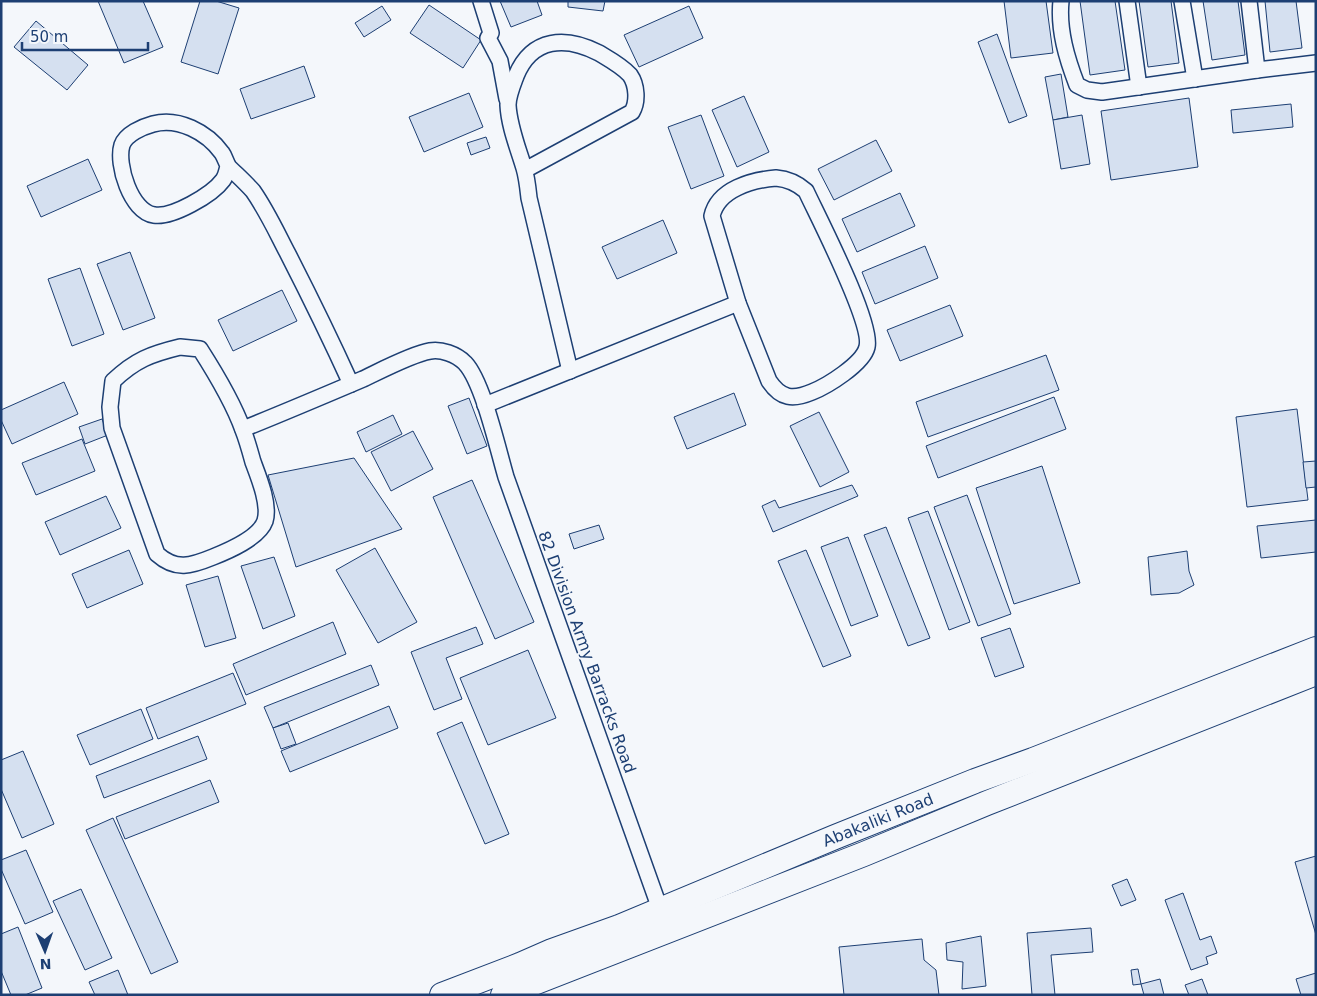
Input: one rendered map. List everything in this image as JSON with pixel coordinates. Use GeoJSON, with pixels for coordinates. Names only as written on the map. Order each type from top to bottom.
{"type":"FeatureCollection","features":[{"type":"Feature","properties":{"kind":"main road","name":"Abakaliki Road"},"geometry":{"type":"LineString","coordinates":[[442,995],[552,951],[619,927],[975,781],[1052,753],[1316,649]]}},
{"type":"Feature","properties":{"kind":"main road","name":"Abakaliki Road"},"geometry":{"type":"LineString","coordinates":[[503,995],[864,854],[986,803],[1316,673]]}},
{"type":"Feature","properties":{"kind":"street"},"geometry":{"type":"LineString","coordinates":[[482,1],[491,33],[488,38],[500,60],[511,121],[525,170],[529,198],[570,370]]}},
{"type":"Feature","properties":{"kind":"street"},"geometry":{"type":"LineString","coordinates":[[1061,1],[1060,12],[1066,56],[1077,85],[1087,90],[1102,92],[1257,70],[1316,64]]}},
{"type":"Feature","properties":{"kind":"street"},"geometry":{"type":"LineString","coordinates":[[1127,1],[1139,86]]}},
{"type":"Feature","properties":{"kind":"street"},"geometry":{"type":"LineString","coordinates":[[1182,1],[1195,79]]}},
{"type":"Feature","properties":{"kind":"street"},"geometry":{"type":"LineString","coordinates":[[1249,1],[1257,70]]}},
{"type":"Feature","properties":{"kind":"street"},"geometry":{"type":"LineString","coordinates":[[508,103],[514,82],[523,63],[541,46],[551,43],[575,43],[589,48],[618,65],[630,76],[634,83],[636,106],[632,112],[525,170]]}},
{"type":"Feature","properties":{"kind":"street"},"geometry":{"type":"LineString","coordinates":[[228,166],[224,179],[203,197],[166,214],[154,216],[147,213],[138,204],[123,177],[120,160],[122,143],[131,134],[146,126],[156,123],[169,123],[184,125],[203,136],[223,154],[228,166],[239,176],[265,209],[315,305],[351,384]]}},
{"type":"Feature","properties":{"kind":"street"},"geometry":{"type":"LineString","coordinates":[[764,179],[786,179],[798,184],[806,191],[842,268],[866,326],[867,349],[852,368],[814,392],[798,398],[788,397],[775,390],[769,381],[738,303],[712,216],[714,209],[720,199],[729,192],[764,179]]}},
{"type":"Feature","properties":{"kind":"street"},"geometry":{"type":"LineString","coordinates":[[485,405],[738,303]]}},
{"type":"Feature","properties":{"kind":"street"},"geometry":{"type":"LineString","coordinates":[[180,347],[200,349],[243,429],[262,486],[266,510],[265,521],[260,530],[246,541],[197,564],[178,566],[166,563],[157,554],[112,428],[110,407],[113,381],[128,368],[154,353],[180,347]]}},
{"type":"Feature","properties":{"kind":"street","name":"82 Division Army Barracks Road"},"geometry":{"type":"LineString","coordinates":[[243,429],[406,359],[430,351],[444,351],[465,362],[485,405],[506,477],[660,909]]}},
{"type":"Feature","properties":{"kind":"building"},"geometry":{"type":"Polygon","coordinates":[[[98,1],[143,1],[163,47],[124,63],[98,1]]]}},
{"type":"Feature","properties":{"kind":"building"},"geometry":{"type":"Polygon","coordinates":[[[200,1],[216,1],[239,8],[218,74],[181,62],[200,1]]]}},
{"type":"Feature","properties":{"kind":"building"},"geometry":{"type":"Polygon","coordinates":[[[500,1],[537,1],[542,15],[511,27],[500,1]]]}},
{"type":"Feature","properties":{"kind":"building"},"geometry":{"type":"Polygon","coordinates":[[[568,1],[605,1],[603,11],[568,7],[568,1]]]}},
{"type":"Feature","properties":{"kind":"building"},"geometry":{"type":"Polygon","coordinates":[[[1004,1],[1046,1],[1053,53],[1011,58],[1004,1]]]}},
{"type":"Feature","properties":{"kind":"building"},"geometry":{"type":"Polygon","coordinates":[[[1080,1],[1115,1],[1125,70],[1090,75],[1080,1]]]}},
{"type":"Feature","properties":{"kind":"building"},"geometry":{"type":"Polygon","coordinates":[[[1139,1],[1171,1],[1179,63],[1148,67],[1139,1]]]}},
{"type":"Feature","properties":{"kind":"building"},"geometry":{"type":"Polygon","coordinates":[[[1203,1],[1238,1],[1245,55],[1212,60],[1203,1]]]}},
{"type":"Feature","properties":{"kind":"building"},"geometry":{"type":"Polygon","coordinates":[[[1265,1],[1296,1],[1302,48],[1270,52],[1265,1]]]}},
{"type":"Feature","properties":{"kind":"building"},"geometry":{"type":"Polygon","coordinates":[[[429,5],[481,40],[463,68],[410,33],[429,5]]]}},
{"type":"Feature","properties":{"kind":"building"},"geometry":{"type":"Polygon","coordinates":[[[382,6],[391,20],[364,37],[355,23],[382,6]]]}},
{"type":"Feature","properties":{"kind":"building"},"geometry":{"type":"Polygon","coordinates":[[[689,6],[703,38],[639,67],[624,35],[689,6]]]}},
{"type":"Feature","properties":{"kind":"building"},"geometry":{"type":"Polygon","coordinates":[[[36,21],[88,65],[67,90],[14,47],[36,21]]]}},
{"type":"Feature","properties":{"kind":"building"},"geometry":{"type":"Polygon","coordinates":[[[997,34],[1027,116],[1009,123],[978,42],[997,34]]]}},
{"type":"Feature","properties":{"kind":"building"},"geometry":{"type":"Polygon","coordinates":[[[304,66],[315,97],[251,119],[240,89],[304,66]]]}},
{"type":"Feature","properties":{"kind":"building"},"geometry":{"type":"Polygon","coordinates":[[[1061,74],[1068,117],[1053,120],[1045,77],[1061,74]]]}},
{"type":"Feature","properties":{"kind":"building"},"geometry":{"type":"Polygon","coordinates":[[[469,93],[483,127],[424,152],[409,117],[469,93]]]}},
{"type":"Feature","properties":{"kind":"building"},"geometry":{"type":"Polygon","coordinates":[[[744,96],[769,152],[737,167],[712,110],[744,96]]]}},
{"type":"Feature","properties":{"kind":"building"},"geometry":{"type":"Polygon","coordinates":[[[1189,98],[1198,167],[1111,180],[1101,111],[1189,98]]]}},
{"type":"Feature","properties":{"kind":"building"},"geometry":{"type":"Polygon","coordinates":[[[1291,104],[1293,127],[1233,133],[1231,110],[1291,104]]]}},
{"type":"Feature","properties":{"kind":"building"},"geometry":{"type":"Polygon","coordinates":[[[701,115],[724,176],[691,189],[668,127],[701,115]]]}},
{"type":"Feature","properties":{"kind":"building"},"geometry":{"type":"Polygon","coordinates":[[[1082,115],[1090,164],[1061,169],[1053,120],[1082,115]]]}},
{"type":"Feature","properties":{"kind":"building"},"geometry":{"type":"Polygon","coordinates":[[[486,137],[490,148],[471,155],[467,143],[486,137]]]}},
{"type":"Feature","properties":{"kind":"building"},"geometry":{"type":"Polygon","coordinates":[[[876,140],[892,171],[834,200],[818,169],[876,140]]]}},
{"type":"Feature","properties":{"kind":"building"},"geometry":{"type":"Polygon","coordinates":[[[88,159],[102,190],[41,217],[27,186],[88,159]]]}},
{"type":"Feature","properties":{"kind":"building"},"geometry":{"type":"Polygon","coordinates":[[[900,193],[915,226],[857,252],[842,219],[900,193]]]}},
{"type":"Feature","properties":{"kind":"building"},"geometry":{"type":"Polygon","coordinates":[[[663,220],[677,253],[617,279],[602,247],[663,220]]]}},
{"type":"Feature","properties":{"kind":"building"},"geometry":{"type":"Polygon","coordinates":[[[925,246],[938,278],[875,304],[862,272],[925,246]]]}},
{"type":"Feature","properties":{"kind":"building"},"geometry":{"type":"Polygon","coordinates":[[[130,252],[155,318],[123,330],[97,264],[130,252]]]}},
{"type":"Feature","properties":{"kind":"building"},"geometry":{"type":"Polygon","coordinates":[[[80,268],[104,334],[72,346],[48,279],[80,268]]]}},
{"type":"Feature","properties":{"kind":"building"},"geometry":{"type":"Polygon","coordinates":[[[282,290],[297,321],[233,351],[218,320],[282,290]]]}},
{"type":"Feature","properties":{"kind":"building"},"geometry":{"type":"Polygon","coordinates":[[[950,305],[963,336],[900,361],[887,330],[950,305]]]}},
{"type":"Feature","properties":{"kind":"building"},"geometry":{"type":"Polygon","coordinates":[[[1046,355],[1059,390],[928,437],[916,402],[1046,355]]]}},
{"type":"Feature","properties":{"kind":"building"},"geometry":{"type":"Polygon","coordinates":[[[64,382],[78,414],[12,444],[1,420],[1,410],[64,382]]]}},
{"type":"Feature","properties":{"kind":"building"},"geometry":{"type":"Polygon","coordinates":[[[734,393],[746,425],[687,449],[674,417],[734,393]]]}},
{"type":"Feature","properties":{"kind":"building"},"geometry":{"type":"Polygon","coordinates":[[[1054,397],[1066,429],[938,478],[926,446],[1054,397]]]}},
{"type":"Feature","properties":{"kind":"building"},"geometry":{"type":"Polygon","coordinates":[[[469,398],[487,446],[467,454],[448,406],[469,398]]]}},
{"type":"Feature","properties":{"kind":"building"},"geometry":{"type":"Polygon","coordinates":[[[1297,409],[1308,500],[1247,507],[1236,417],[1297,409]]]}},
{"type":"Feature","properties":{"kind":"building"},"geometry":{"type":"Polygon","coordinates":[[[819,412],[849,472],[820,487],[790,426],[819,412]]]}},
{"type":"Feature","properties":{"kind":"building"},"geometry":{"type":"Polygon","coordinates":[[[393,415],[402,434],[366,452],[357,432],[393,415]]]}},
{"type":"Feature","properties":{"kind":"building"},"geometry":{"type":"Polygon","coordinates":[[[102,419],[108,435],[85,444],[79,427],[102,419]]]}},
{"type":"Feature","properties":{"kind":"building"},"geometry":{"type":"Polygon","coordinates":[[[413,431],[433,469],[391,491],[371,452],[413,431]]]}},
{"type":"Feature","properties":{"kind":"building"},"geometry":{"type":"Polygon","coordinates":[[[82,439],[95,471],[36,495],[22,463],[82,439]]]}},
{"type":"Feature","properties":{"kind":"building"},"geometry":{"type":"Polygon","coordinates":[[[354,458],[402,529],[296,567],[268,475],[354,458]]]}},
{"type":"Feature","properties":{"kind":"building"},"geometry":{"type":"Polygon","coordinates":[[[1316,461],[1316,487],[1306,488],[1303,462],[1316,461]]]}},
{"type":"Feature","properties":{"kind":"building"},"geometry":{"type":"Polygon","coordinates":[[[1042,466],[1080,583],[1014,604],[976,488],[1042,466]]]}},
{"type":"Feature","properties":{"kind":"building"},"geometry":{"type":"Polygon","coordinates":[[[472,480],[534,622],[495,639],[433,497],[472,480]]]}},
{"type":"Feature","properties":{"kind":"building"},"geometry":{"type":"Polygon","coordinates":[[[852,485],[858,496],[773,532],[762,506],[775,500],[779,508],[852,485]]]}},
{"type":"Feature","properties":{"kind":"building"},"geometry":{"type":"Polygon","coordinates":[[[967,495],[1011,614],[978,626],[934,507],[967,495]]]}},
{"type":"Feature","properties":{"kind":"building"},"geometry":{"type":"Polygon","coordinates":[[[106,496],[121,528],[60,555],[45,522],[106,496]]]}},
{"type":"Feature","properties":{"kind":"building"},"geometry":{"type":"Polygon","coordinates":[[[928,511],[970,622],[949,630],[908,518],[928,511]]]}},
{"type":"Feature","properties":{"kind":"building"},"geometry":{"type":"Polygon","coordinates":[[[1316,520],[1316,552],[1261,558],[1257,526],[1316,520]]]}},
{"type":"Feature","properties":{"kind":"building"},"geometry":{"type":"Polygon","coordinates":[[[599,525],[604,539],[574,549],[569,534],[599,525]]]}},
{"type":"Feature","properties":{"kind":"building"},"geometry":{"type":"Polygon","coordinates":[[[886,527],[930,638],[908,646],[864,535],[886,527]]]}},
{"type":"Feature","properties":{"kind":"building"},"geometry":{"type":"Polygon","coordinates":[[[848,537],[878,616],[851,626],[821,547],[848,537]]]}},
{"type":"Feature","properties":{"kind":"building"},"geometry":{"type":"Polygon","coordinates":[[[375,548],[417,622],[378,643],[336,570],[375,548]]]}},
{"type":"Feature","properties":{"kind":"building"},"geometry":{"type":"Polygon","coordinates":[[[129,550],[143,584],[87,608],[72,574],[129,550]]]}},
{"type":"Feature","properties":{"kind":"building"},"geometry":{"type":"Polygon","coordinates":[[[806,550],[851,656],[823,667],[778,561],[806,550]]]}},
{"type":"Feature","properties":{"kind":"building"},"geometry":{"type":"Polygon","coordinates":[[[1187,551],[1189,571],[1194,585],[1179,593],[1151,595],[1148,557],[1187,551]]]}},
{"type":"Feature","properties":{"kind":"building"},"geometry":{"type":"Polygon","coordinates":[[[274,557],[295,616],[263,629],[241,566],[274,557]]]}},
{"type":"Feature","properties":{"kind":"building"},"geometry":{"type":"Polygon","coordinates":[[[218,576],[236,638],[205,647],[186,585],[218,576]]]}},
{"type":"Feature","properties":{"kind":"building"},"geometry":{"type":"Polygon","coordinates":[[[333,622],[346,654],[246,695],[233,664],[333,622]]]}},
{"type":"Feature","properties":{"kind":"building"},"geometry":{"type":"Polygon","coordinates":[[[476,627],[483,644],[446,658],[462,699],[434,710],[411,652],[476,627]]]}},
{"type":"Feature","properties":{"kind":"building"},"geometry":{"type":"Polygon","coordinates":[[[1010,628],[1024,667],[995,677],[981,638],[1010,628]]]}},
{"type":"Feature","properties":{"kind":"building"},"geometry":{"type":"Polygon","coordinates":[[[528,650],[556,718],[488,745],[460,678],[528,650]]]}},
{"type":"Feature","properties":{"kind":"building"},"geometry":{"type":"Polygon","coordinates":[[[371,665],[379,685],[273,728],[264,707],[371,665]]]}},
{"type":"Feature","properties":{"kind":"building"},"geometry":{"type":"Polygon","coordinates":[[[233,673],[246,704],[158,739],[146,708],[233,673]]]}},
{"type":"Feature","properties":{"kind":"building"},"geometry":{"type":"Polygon","coordinates":[[[389,706],[398,728],[290,772],[281,751],[389,706]]]}},
{"type":"Feature","properties":{"kind":"building"},"geometry":{"type":"Polygon","coordinates":[[[141,709],[153,739],[90,765],[77,735],[141,709]]]}},
{"type":"Feature","properties":{"kind":"building"},"geometry":{"type":"Polygon","coordinates":[[[462,722],[509,834],[485,844],[437,733],[462,722]]]}},
{"type":"Feature","properties":{"kind":"building"},"geometry":{"type":"Polygon","coordinates":[[[288,723],[296,744],[281,749],[273,728],[288,723]]]}},
{"type":"Feature","properties":{"kind":"building"},"geometry":{"type":"Polygon","coordinates":[[[198,736],[207,759],[104,798],[96,776],[198,736]]]}},
{"type":"Feature","properties":{"kind":"building"},"geometry":{"type":"Polygon","coordinates":[[[23,751],[54,824],[22,838],[1,789],[1,760],[23,751]]]}},
{"type":"Feature","properties":{"kind":"building"},"geometry":{"type":"Polygon","coordinates":[[[210,780],[219,802],[125,839],[116,817],[210,780]]]}},
{"type":"Feature","properties":{"kind":"building"},"geometry":{"type":"Polygon","coordinates":[[[113,818],[178,962],[151,974],[86,830],[113,818]]]}},
{"type":"Feature","properties":{"kind":"building"},"geometry":{"type":"Polygon","coordinates":[[[26,850],[53,912],[25,924],[1,869],[1,860],[26,850]]]}},
{"type":"Feature","properties":{"kind":"building"},"geometry":{"type":"Polygon","coordinates":[[[1316,856],[1316,935],[1295,862],[1316,856]]]}},
{"type":"Feature","properties":{"kind":"building"},"geometry":{"type":"Polygon","coordinates":[[[1127,879],[1136,900],[1121,906],[1112,885],[1127,879]]]}},
{"type":"Feature","properties":{"kind":"building"},"geometry":{"type":"Polygon","coordinates":[[[81,889],[112,958],[85,970],[53,901],[81,889]]]}},
{"type":"Feature","properties":{"kind":"building"},"geometry":{"type":"Polygon","coordinates":[[[1183,893],[1200,940],[1211,936],[1217,953],[1206,957],[1208,964],[1191,970],[1165,900],[1183,893]]]}},
{"type":"Feature","properties":{"kind":"building"},"geometry":{"type":"Polygon","coordinates":[[[18,927],[42,988],[25,995],[11,995],[1,971],[1,934],[18,927]]]}},
{"type":"Feature","properties":{"kind":"building"},"geometry":{"type":"Polygon","coordinates":[[[1091,928],[1093,952],[1051,955],[1055,995],[1032,995],[1027,933],[1091,928]]]}},
{"type":"Feature","properties":{"kind":"building"},"geometry":{"type":"Polygon","coordinates":[[[981,936],[986,986],[962,989],[963,962],[947,960],[946,943],[981,936]]]}},
{"type":"Feature","properties":{"kind":"building"},"geometry":{"type":"Polygon","coordinates":[[[922,939],[924,960],[936,970],[939,995],[844,995],[839,947],[922,939]]]}},
{"type":"Feature","properties":{"kind":"building"},"geometry":{"type":"Polygon","coordinates":[[[1138,969],[1141,984],[1133,985],[1131,970],[1138,969]]]}},
{"type":"Feature","properties":{"kind":"building"},"geometry":{"type":"Polygon","coordinates":[[[118,970],[128,995],[95,995],[89,982],[118,970]]]}},
{"type":"Feature","properties":{"kind":"building"},"geometry":{"type":"Polygon","coordinates":[[[1316,973],[1316,995],[1301,995],[1296,979],[1316,973]]]}},
{"type":"Feature","properties":{"kind":"building"},"geometry":{"type":"Polygon","coordinates":[[[1160,979],[1164,995],[1144,995],[1141,984],[1160,979]]]}},
{"type":"Feature","properties":{"kind":"building"},"geometry":{"type":"Polygon","coordinates":[[[1202,979],[1208,995],[1189,995],[1185,985],[1202,979]]]}}]}
